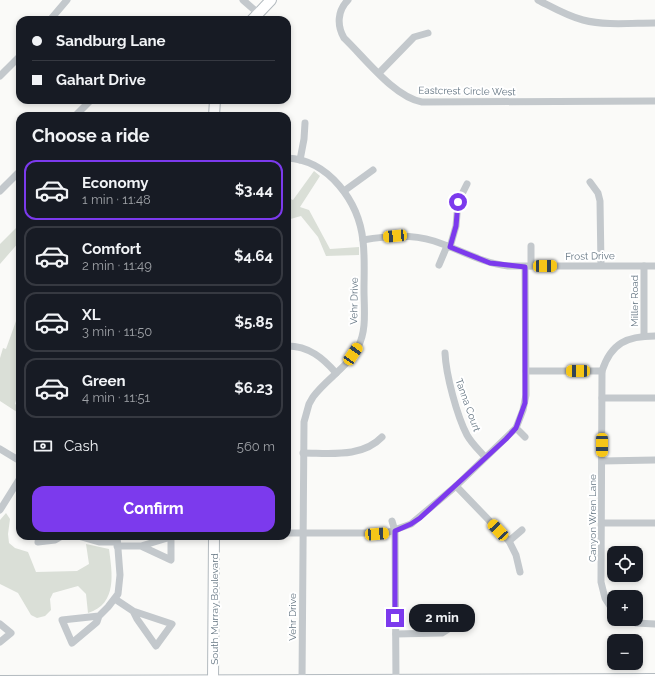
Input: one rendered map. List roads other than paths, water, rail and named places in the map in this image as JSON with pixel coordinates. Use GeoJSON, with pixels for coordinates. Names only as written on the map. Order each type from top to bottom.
{"type":"FeatureCollection","features":[{"type":"Feature","properties":{"kind":"main road"},"geometry":{"type":"LineString","coordinates":[[255,16],[271,0]]}},
{"type":"Feature","properties":{"kind":"main road","name":"South Murray Boulevard"},"geometry":{"type":"LineString","coordinates":[[213,681],[214,540]]}},
{"type":"Feature","properties":{"kind":"main road"},"geometry":{"type":"LineString","coordinates":[[0,681],[505,681],[655,678]]}},
{"type":"Feature","properties":{"kind":"street"},"geometry":{"type":"LineString","coordinates":[[53,16],[67,0]]}},
{"type":"Feature","properties":{"kind":"street"},"geometry":{"type":"LineString","coordinates":[[243,0],[255,16]]}},
{"type":"Feature","properties":{"kind":"street","name":"Eastcrest Circle West"},"geometry":{"type":"LineString","coordinates":[[348,0],[341,10],[337,22],[344,38],[379,73],[405,96],[413,100],[422,102],[655,101]]}},
{"type":"Feature","properties":{"kind":"street"},"geometry":{"type":"LineString","coordinates":[[538,0],[568,16],[585,21],[602,23],[655,23]]}},
{"type":"Feature","properties":{"kind":"street"},"geometry":{"type":"LineString","coordinates":[[379,73],[414,37],[428,33]]}},
{"type":"Feature","properties":{"kind":"street"},"geometry":{"type":"LineString","coordinates":[[0,76],[16,60]]}},
{"type":"Feature","properties":{"kind":"street"},"geometry":{"type":"LineString","coordinates":[[79,112],[87,104]]}},
{"type":"Feature","properties":{"kind":"street"},"geometry":{"type":"LineString","coordinates":[[300,160],[305,123]]}},
{"type":"Feature","properties":{"kind":"street","name":"Vehr Drive"},"geometry":{"type":"LineString","coordinates":[[291,159],[300,160],[325,172],[344,191],[357,216],[363,240],[364,329],[358,347],[336,373],[317,391],[309,404],[304,422],[302,681]]}},
{"type":"Feature","properties":{"kind":"street"},"geometry":{"type":"LineString","coordinates":[[344,191],[373,170]]}},
{"type":"Feature","properties":{"kind":"street"},"geometry":{"type":"LineString","coordinates":[[0,191],[16,177]]}},
{"type":"Feature","properties":{"kind":"street"},"geometry":{"type":"LineString","coordinates":[[590,182],[598,193],[600,201],[601,265]]}},
{"type":"Feature","properties":{"kind":"street"},"geometry":{"type":"LineString","coordinates":[[439,265],[449,247],[456,226],[458,202],[467,184]]}},
{"type":"Feature","properties":{"kind":"street","name":"Frost Drive"},"geometry":{"type":"LineString","coordinates":[[363,240],[406,236],[434,241],[490,263],[528,267],[601,265],[655,266]]}},
{"type":"Feature","properties":{"kind":"street"},"geometry":{"type":"LineString","coordinates":[[291,533],[377,534],[395,531],[411,524],[456,486],[516,428],[525,403],[528,267],[531,246]]}},
{"type":"Feature","properties":{"kind":"street","name":"Miller Road"},"geometry":{"type":"LineString","coordinates":[[644,266],[644,336]]}},
{"type":"Feature","properties":{"kind":"street","name":"Canyon Wren Lane"},"geometry":{"type":"LineString","coordinates":[[607,602],[602,590],[602,371],[612,347],[627,339],[655,336]]}},
{"type":"Feature","properties":{"kind":"street"},"geometry":{"type":"LineString","coordinates":[[291,346],[313,352],[325,360],[336,373]]}},
{"type":"Feature","properties":{"kind":"street","name":"Tanna Court"},"geometry":{"type":"LineString","coordinates":[[445,353],[448,377],[464,428],[473,444],[485,457]]}},
{"type":"Feature","properties":{"kind":"street"},"geometry":{"type":"LineString","coordinates":[[526,371],[602,371]]}},
{"type":"Feature","properties":{"kind":"street"},"geometry":{"type":"LineString","coordinates":[[602,398],[655,398]]}},
{"type":"Feature","properties":{"kind":"street"},"geometry":{"type":"LineString","coordinates":[[516,428],[525,437]]}},
{"type":"Feature","properties":{"kind":"street"},"geometry":{"type":"LineString","coordinates":[[303,453],[352,453],[374,446],[382,437]]}},
{"type":"Feature","properties":{"kind":"street"},"geometry":{"type":"LineString","coordinates":[[0,449],[16,459]]}},
{"type":"Feature","properties":{"kind":"street"},"geometry":{"type":"LineString","coordinates":[[602,461],[655,460]]}},
{"type":"Feature","properties":{"kind":"street"},"geometry":{"type":"LineString","coordinates":[[0,510],[16,484]]}},
{"type":"Feature","properties":{"kind":"street"},"geometry":{"type":"LineString","coordinates":[[456,486],[509,541],[516,555],[520,572]]}},
{"type":"Feature","properties":{"kind":"street"},"geometry":{"type":"LineString","coordinates":[[392,521],[395,531],[396,681]]}},
{"type":"Feature","properties":{"kind":"street"},"geometry":{"type":"LineString","coordinates":[[602,523],[655,523]]}},
{"type":"Feature","properties":{"kind":"street"},"geometry":{"type":"LineString","coordinates":[[509,541],[522,530]]}},
{"type":"Feature","properties":{"kind":"street"},"geometry":{"type":"LineString","coordinates":[[38,540],[38,542],[55,540]]}},
{"type":"Feature","properties":{"kind":"street"},"geometry":{"type":"LineString","coordinates":[[92,540],[99,542],[117,541],[141,546]]}},
{"type":"Feature","properties":{"kind":"street"},"geometry":{"type":"LineString","coordinates":[[99,616],[62,620],[72,643],[97,622],[99,616],[115,599],[120,582],[117,541]]}},
{"type":"Feature","properties":{"kind":"street"},"geometry":{"type":"LineString","coordinates":[[115,599],[133,611],[172,624],[156,646],[133,611]]}},
{"type":"Feature","properties":{"kind":"street"},"geometry":{"type":"LineString","coordinates":[[643,623],[655,624]]}},
{"type":"Feature","properties":{"kind":"street"},"geometry":{"type":"LineString","coordinates":[[0,624],[11,633],[0,642]]}},
{"type":"Feature","properties":{"kind":"street"},"geometry":{"type":"LineString","coordinates":[[396,634],[442,633],[450,628]]}}]}
